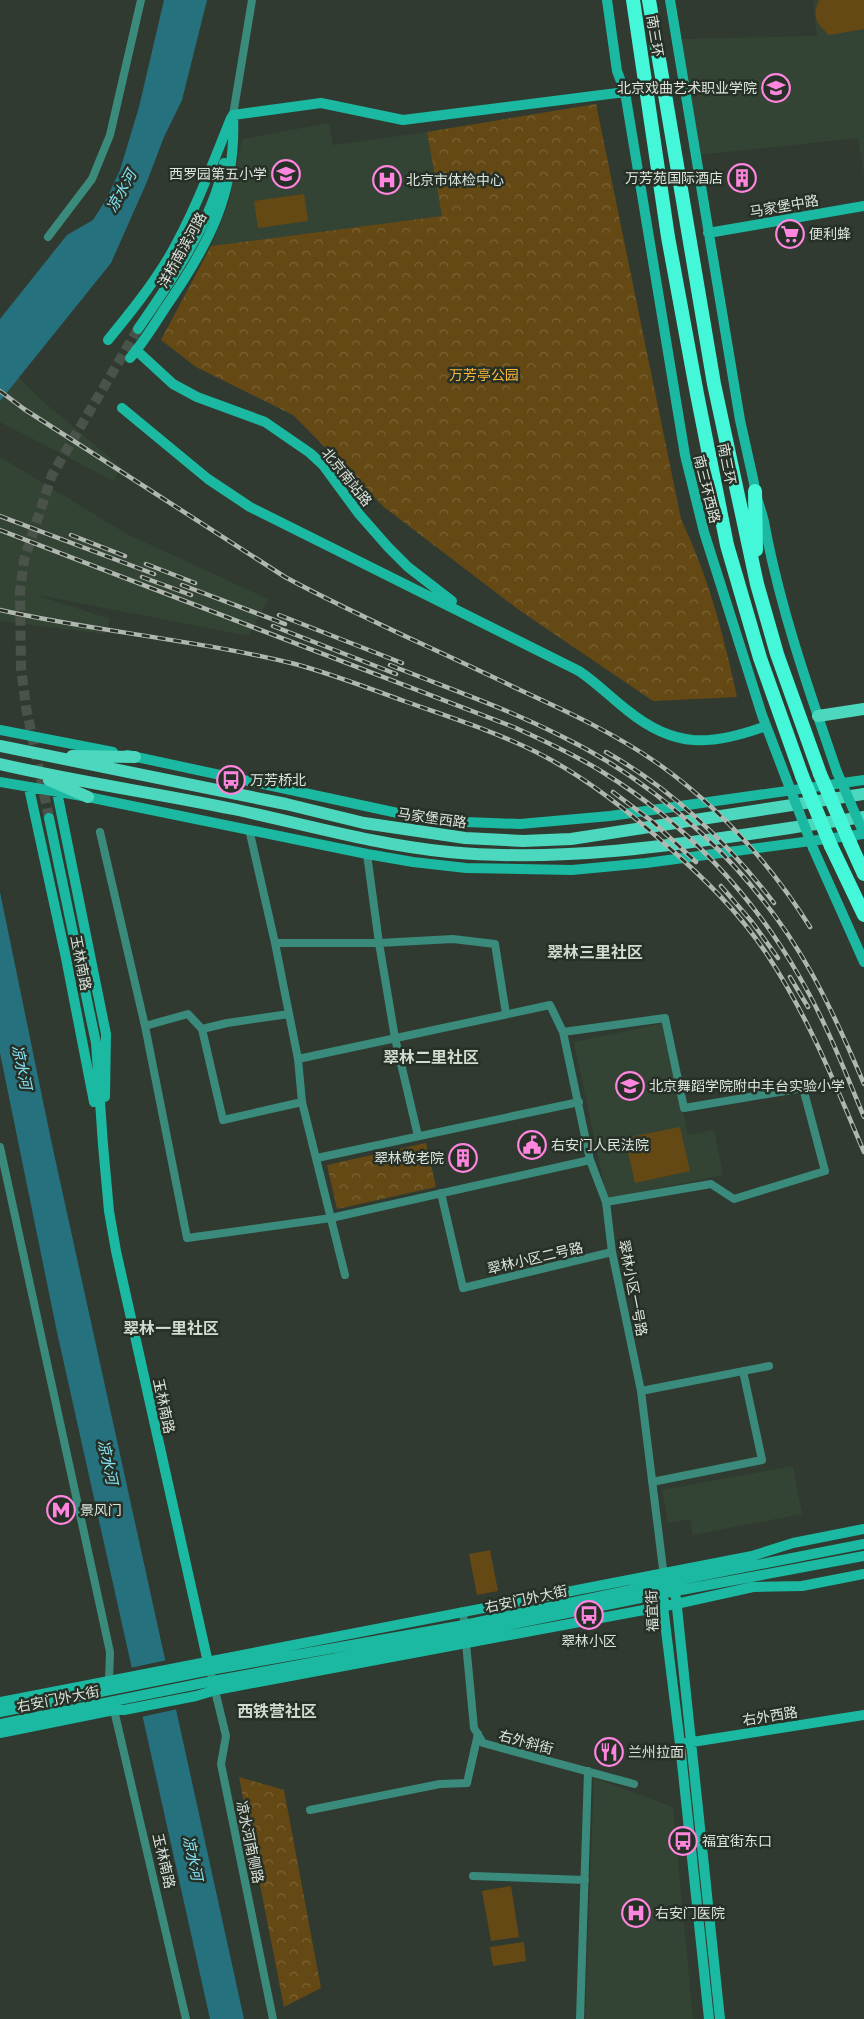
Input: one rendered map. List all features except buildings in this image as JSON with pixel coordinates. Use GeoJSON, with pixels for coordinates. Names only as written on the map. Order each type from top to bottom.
{"type":"FeatureCollection","features":[{"type":"Feature","properties":{"kind":"highway","name":"南三环"},"geometry":{"type":"LineString","coordinates":[[633,0],[668,237],[727,545],[760,658],[802,776],[831,846],[864,915]]}},
{"type":"Feature","properties":{"kind":"highway","name":"南三环"},"geometry":{"type":"LineString","coordinates":[[649,0],[714,384],[757,584],[777,654],[820,774],[864,874]]}},
{"type":"Feature","properties":{"kind":"highway"},"geometry":{"type":"LineString","coordinates":[[754,492],[757,584]]}},
{"type":"Feature","properties":{"kind":"main road"},"geometry":{"type":"LineString","coordinates":[[818,716],[864,709]]}},
{"type":"Feature","properties":{"kind":"main road","name":"马家堡西路"},"geometry":{"type":"LineString","coordinates":[[0,746],[41,756],[286,804],[364,824],[466,838],[523,841],[571,839],[864,794]]}},
{"type":"Feature","properties":{"kind":"main road"},"geometry":{"type":"LineString","coordinates":[[41,756],[135,757]]}},
{"type":"Feature","properties":{"kind":"main road"},"geometry":{"type":"LineString","coordinates":[[0,764],[233,809],[407,846],[449,852],[537,855],[628,850],[864,817]]}},
{"type":"Feature","properties":{"kind":"main road"},"geometry":{"type":"LineString","coordinates":[[26,770],[88,797]]}},
{"type":"Feature","properties":{"kind":"street"},"geometry":{"type":"LineString","coordinates":[[48,237],[92,179],[110,136],[141,0]]}},
{"type":"Feature","properties":{"kind":"street","name":"洋桥南滨河路"},"geometry":{"type":"LineString","coordinates":[[138,330],[186,256],[208,211],[222,173],[252,0]]}},
{"type":"Feature","properties":{"kind":"street","name":"南三环西路"},"geometry":{"type":"LineString","coordinates":[[607,0],[617,71],[625,92],[685,455],[704,532],[766,726],[814,848],[864,962]]}},
{"type":"Feature","properties":{"kind":"street"},"geometry":{"type":"LineString","coordinates":[[1,782],[88,797],[367,854],[466,868],[572,870],[646,863],[864,834],[837,772],[793,640],[773,564],[764,518],[754,492],[754,483],[740,420],[708,233],[670,0]]}},
{"type":"Feature","properties":{"kind":"street"},"geometry":{"type":"LineString","coordinates":[[233,115],[321,103],[403,120],[625,92]]}},
{"type":"Feature","properties":{"kind":"street","name":"洋桥南滨河路"},"geometry":{"type":"LineString","coordinates":[[108,340],[138,304],[170,256],[188,221],[233,115]]}},
{"type":"Feature","properties":{"kind":"street","name":"洋桥南滨河路"},"geometry":{"type":"LineString","coordinates":[[133,354],[186,278],[211,233],[224,199],[234,140],[233,115]]}},
{"type":"Feature","properties":{"kind":"street","name":"马家堡中路"},"geometry":{"type":"LineString","coordinates":[[708,233],[864,206]]}},
{"type":"Feature","properties":{"kind":"street","name":"北京南站路"},"geometry":{"type":"LineString","coordinates":[[133,354],[173,384],[197,397],[265,422],[310,453],[323,465],[358,514],[388,547],[408,566],[470,616]]}},
{"type":"Feature","properties":{"kind":"street","name":"北京南站路"},"geometry":{"type":"LineString","coordinates":[[122,408],[208,479],[250,507],[580,671],[597,683],[640,721],[658,731],[685,740],[714,741],[737,737],[766,726]]}},
{"type":"Feature","properties":{"kind":"street","name":"马家堡西路"},"geometry":{"type":"LineString","coordinates":[[0,730],[407,816],[466,822],[520,824],[610,816],[864,780]]}},
{"type":"Feature","properties":{"kind":"street","name":"玉林南路"},"geometry":{"type":"LineString","coordinates":[[29,788],[66,958],[103,1145]]}},
{"type":"Feature","properties":{"kind":"street","name":"玉林南路"},"geometry":{"type":"LineString","coordinates":[[57,792],[106,1034],[103,1145]]}},
{"type":"Feature","properties":{"kind":"street","name":"玉林南路"},"geometry":{"type":"LineString","coordinates":[[49,818],[96,1043],[109,1211],[116,1251],[209,1666]]}},
{"type":"Feature","properties":{"kind":"street"},"geometry":{"type":"LineString","coordinates":[[249,829],[275,942],[298,1059],[302,1102],[345,1275]]}},
{"type":"Feature","properties":{"kind":"street"},"geometry":{"type":"LineString","coordinates":[[100,832],[145,1026],[187,1238],[331,1218],[590,1160]]}},
{"type":"Feature","properties":{"kind":"street"},"geometry":{"type":"LineString","coordinates":[[367,854],[379,943],[395,1038],[418,1136]]}},
{"type":"Feature","properties":{"kind":"street"},"geometry":{"type":"LineString","coordinates":[[275,942],[379,943],[453,939],[495,944],[506,1014],[298,1059]]}},
{"type":"Feature","properties":{"kind":"street","name":"翠林小区一号路"},"geometry":{"type":"LineString","coordinates":[[506,1014],[550,1005],[564,1032],[590,1160],[606,1202],[612,1252],[641,1391],[667,1585]]}},
{"type":"Feature","properties":{"kind":"street"},"geometry":{"type":"LineString","coordinates":[[145,1026],[188,1014],[202,1029],[223,1120],[302,1102]]}},
{"type":"Feature","properties":{"kind":"street"},"geometry":{"type":"LineString","coordinates":[[202,1029],[289,1014]]}},
{"type":"Feature","properties":{"kind":"street"},"geometry":{"type":"LineString","coordinates":[[564,1032],[665,1018],[684,1108],[804,1088],[825,1171],[734,1199],[711,1184],[606,1202]]}},
{"type":"Feature","properties":{"kind":"street"},"geometry":{"type":"LineString","coordinates":[[317,1158],[579,1102]]}},
{"type":"Feature","properties":{"kind":"street"},"geometry":{"type":"LineString","coordinates":[[0,1147],[110,1652],[115,1683],[0,1702]]}},
{"type":"Feature","properties":{"kind":"street","name":"翠林小区二号路"},"geometry":{"type":"LineString","coordinates":[[442,1193],[463,1288],[612,1252]]}},
{"type":"Feature","properties":{"kind":"street"},"geometry":{"type":"LineString","coordinates":[[641,1391],[769,1366]]}},
{"type":"Feature","properties":{"kind":"street"},"geometry":{"type":"LineString","coordinates":[[652,1482],[762,1460],[743,1371]]}},
{"type":"Feature","properties":{"kind":"street"},"geometry":{"type":"LineString","coordinates":[[209,1666],[463,1611],[667,1585],[793,1543],[864,1529]]}},
{"type":"Feature","properties":{"kind":"street","name":"右安门外大街"},"geometry":{"type":"LineString","coordinates":[[0,1712],[115,1683],[209,1666],[465,1634],[667,1585],[864,1544]]}},
{"type":"Feature","properties":{"kind":"street","name":"右安门外大街"},"geometry":{"type":"LineString","coordinates":[[0,1724],[120,1707],[194,1685],[215,1685],[513,1624],[667,1585],[864,1556]]}},
{"type":"Feature","properties":{"kind":"street"},"geometry":{"type":"LineString","coordinates":[[465,1634],[546,1628],[676,1604],[753,1587],[802,1586],[864,1574]]}},
{"type":"Feature","properties":{"kind":"street","name":"福宜街"},"geometry":{"type":"LineString","coordinates":[[667,1585],[676,1604],[720,2019]]}},
{"type":"Feature","properties":{"kind":"street","name":"福宜街"},"geometry":{"type":"LineString","coordinates":[[667,1585],[663,1606],[680,1744],[709,2019]]}},
{"type":"Feature","properties":{"kind":"street","name":"右外斜街"},"geometry":{"type":"LineString","coordinates":[[463,1611],[474,1728],[483,1743],[634,1784]]}},
{"type":"Feature","properties":{"kind":"street"},"geometry":{"type":"LineString","coordinates":[[513,1624],[546,1628]]}},
{"type":"Feature","properties":{"kind":"street","name":"凉水河南侧路"},"geometry":{"type":"LineString","coordinates":[[209,1666],[226,1736],[221,1764],[273,2019]]}},
{"type":"Feature","properties":{"kind":"street"},"geometry":{"type":"LineString","coordinates":[[0,1733],[120,1707],[196,1696],[215,1685]]}},
{"type":"Feature","properties":{"kind":"street","name":"玉林南路"},"geometry":{"type":"LineString","coordinates":[[120,1707],[186,2019]]}},
{"type":"Feature","properties":{"kind":"street","name":"右外西路"},"geometry":{"type":"LineString","coordinates":[[680,1744],[864,1714]]}},
{"type":"Feature","properties":{"kind":"street"},"geometry":{"type":"LineString","coordinates":[[310,1810],[440,1784],[467,1783],[478,1734]]}},
{"type":"Feature","properties":{"kind":"street"},"geometry":{"type":"LineString","coordinates":[[580,2019],[588,1771]]}},
{"type":"Feature","properties":{"kind":"street"},"geometry":{"type":"LineString","coordinates":[[473,1876],[585,1880]]}},
{"type":"Feature","properties":{"kind":"shaded area","name":"北京戏曲艺术职业学院"},"geometry":{"type":"Polygon","coordinates":[[[813,0],[864,0],[864,176],[858,138],[699,155],[681,39],[817,36],[813,0]]]}},
{"type":"Feature","properties":{"kind":"shaded area"},"geometry":{"type":"Polygon","coordinates":[[[329,123],[333,145],[427,132],[442,216],[211,246],[229,203],[242,139],[329,123]]]}},
{"type":"Feature","properties":{"kind":"shaded area"},"geometry":{"type":"Polygon","coordinates":[[[0,358],[40,399],[121,467],[114,481],[0,422],[0,358]]]}},
{"type":"Feature","properties":{"kind":"shaded area"},"geometry":{"type":"Polygon","coordinates":[[[0,457],[127,534],[268,599],[249,636],[33,594],[110,619],[106,634],[0,621],[0,457]]]}},
{"type":"Feature","properties":{"kind":"shaded area","name":"北京舞蹈学院附中丰台实验小学"},"geometry":{"type":"Polygon","coordinates":[[[664,1023],[688,1135],[714,1130],[723,1175],[607,1199],[574,1042],[664,1023]]]}},
{"type":"Feature","properties":{"kind":"shaded area"},"geometry":{"type":"Polygon","coordinates":[[[793,1466],[802,1514],[693,1535],[690,1519],[668,1523],[662,1490],[793,1466]]]}},
{"type":"Feature","properties":{"kind":"shaded area","name":"右安门医院"},"geometry":{"type":"Polygon","coordinates":[[[594,1778],[673,1807],[693,2019],[585,2019],[594,1778]]]}},
{"type":"Feature","properties":{"kind":"green space"},"geometry":{"type":"Polygon","coordinates":[[[819,0],[864,0],[864,29],[829,35],[816,19],[819,0]]]}},
{"type":"Feature","properties":{"kind":"green space","name":"万芳亭公园"},"geometry":{"type":"Polygon","coordinates":[[[596,104],[681,519],[700,563],[714,606],[737,697],[653,701],[519,610],[384,507],[293,415],[196,367],[161,340],[211,246],[442,216],[427,132],[596,104]]]}},
{"type":"Feature","properties":{"kind":"green space"},"geometry":{"type":"Polygon","coordinates":[[[304,194],[308,221],[258,228],[254,201],[304,194]]]}},
{"type":"Feature","properties":{"kind":"green space"},"geometry":{"type":"Polygon","coordinates":[[[680,1127],[690,1171],[635,1183],[625,1138],[680,1127]]]}},
{"type":"Feature","properties":{"kind":"green space"},"geometry":{"type":"Polygon","coordinates":[[[426,1143],[436,1187],[337,1209],[327,1165],[426,1143]]]}},
{"type":"Feature","properties":{"kind":"green space"},"geometry":{"type":"Polygon","coordinates":[[[490,1550],[498,1591],[477,1595],[469,1554],[490,1550]]]}},
{"type":"Feature","properties":{"kind":"green space"},"geometry":{"type":"Polygon","coordinates":[[[239,1777],[284,1790],[321,1988],[284,2007],[239,1777]]]}},
{"type":"Feature","properties":{"kind":"green space"},"geometry":{"type":"Polygon","coordinates":[[[511,1886],[519,1937],[491,1941],[482,1891],[511,1886]]]}},
{"type":"Feature","properties":{"kind":"green space"},"geometry":{"type":"Polygon","coordinates":[[[524,1942],[526,1961],[493,1966],[490,1947],[524,1942]]]}},
{"type":"Feature","properties":{"kind":"water","name":"凉水河"},"geometry":{"type":"Polygon","coordinates":[[[164,0],[207,0],[182,100],[164,137],[146,184],[111,263],[0,401],[0,319],[67,235],[93,220],[107,198],[120,170],[139,107],[164,0]]]}},
{"type":"Feature","properties":{"kind":"water","name":"凉水河"},"geometry":{"type":"Polygon","coordinates":[[[0,892],[51,1140],[244,2019],[210,2019],[57,1332],[0,1053],[0,892]]]}},
{"type":"Feature","properties":{"kind":"pier"},"geometry":{"type":"Polygon","coordinates":[[[167,1660],[178,1709],[141,1717],[130,1668],[167,1660]]]}},
{"type":"Feature","properties":{"kind":"tunnel"},"geometry":{"type":"LineString","coordinates":[[49,818],[26,707],[21,668],[20,591],[24,560],[52,475],[138,329]]}},
{"type":"Feature","properties":{"kind":"railway"},"geometry":{"type":"LineString","coordinates":[[0,391],[24,409],[285,577],[372,621],[574,715],[609,733],[660,765],[703,800],[743,839],[779,882],[810,927]]}},
{"type":"Feature","properties":{"kind":"railway"},"geometry":{"type":"LineString","coordinates":[[0,516],[154,574]]}},
{"type":"Feature","properties":{"kind":"railway"},"geometry":{"type":"LineString","coordinates":[[0,530],[516,728],[583,760],[633,792],[662,814],[714,862],[760,917],[799,976],[817,1010],[864,1117]]}},
{"type":"Feature","properties":{"kind":"railway"},"geometry":{"type":"LineString","coordinates":[[71,535],[125,556]]}},
{"type":"Feature","properties":{"kind":"railway"},"geometry":{"type":"LineString","coordinates":[[146,564],[195,583]]}},
{"type":"Feature","properties":{"kind":"railway"},"geometry":{"type":"LineString","coordinates":[[142,577],[191,595]]}},
{"type":"Feature","properties":{"kind":"railway"},"geometry":{"type":"LineString","coordinates":[[182,585],[285,624]]}},
{"type":"Feature","properties":{"kind":"railway"},"geometry":{"type":"LineString","coordinates":[[0,610],[222,649],[295,664],[323,672],[520,744],[554,761],[588,782],[620,806],[679,857],[707,883],[746,925],[783,979],[809,1027],[864,1152]]}},
{"type":"Feature","properties":{"kind":"railway"},"geometry":{"type":"LineString","coordinates":[[279,615],[402,663]]}},
{"type":"Feature","properties":{"kind":"railway"},"geometry":{"type":"LineString","coordinates":[[273,626],[396,674]]}},
{"type":"Feature","properties":{"kind":"railway"},"geometry":{"type":"LineString","coordinates":[[390,665],[519,716],[599,756],[671,806],[704,835],[763,900],[788,935],[825,999],[864,1084]]}},
{"type":"Feature","properties":{"kind":"railway"},"geometry":{"type":"LineString","coordinates":[[606,752],[654,783],[698,819],[738,859],[774,903]]}},
{"type":"Feature","properties":{"kind":"railway"},"geometry":{"type":"LineString","coordinates":[[613,792],[653,822],[696,862]]}},
{"type":"Feature","properties":{"kind":"railway"},"geometry":{"type":"LineString","coordinates":[[721,886],[752,922],[778,958]]}},
{"type":"Feature","properties":{"kind":"railway"},"geometry":{"type":"LineString","coordinates":[[790,977],[808,1007]]}},
{"type":"Feature","properties":{"kind":"place","name":"北京戏曲艺术职业学院"},"geometry":{"type":"Point","coordinates":[776,88]}},
{"type":"Feature","properties":{"kind":"place","name":"西罗园第五小学"},"geometry":{"type":"Point","coordinates":[286,174]}},
{"type":"Feature","properties":{"kind":"place","name":"万芳苑国际酒店"},"geometry":{"type":"Point","coordinates":[742,178]}},
{"type":"Feature","properties":{"kind":"place","name":"北京市体检中心"},"geometry":{"type":"Point","coordinates":[387,180]}},
{"type":"Feature","properties":{"kind":"place","name":"便利蜂"},"geometry":{"type":"Point","coordinates":[790,234]}},
{"type":"Feature","properties":{"kind":"place","name":"万芳桥北"},"geometry":{"type":"Point","coordinates":[231,780]}},
{"type":"Feature","properties":{"kind":"place","name":"北京舞蹈学院附中丰台实验小学"},"geometry":{"type":"Point","coordinates":[630,1086]}},
{"type":"Feature","properties":{"kind":"place","name":"右安门人民法院"},"geometry":{"type":"Point","coordinates":[532,1145]}},
{"type":"Feature","properties":{"kind":"place","name":"翠林敬老院"},"geometry":{"type":"Point","coordinates":[463,1158]}},
{"type":"Feature","properties":{"kind":"place","name":"景风门"},"geometry":{"type":"Point","coordinates":[61,1510]}},
{"type":"Feature","properties":{"kind":"place","name":"翠林小区"},"geometry":{"type":"Point","coordinates":[589,1615]}},
{"type":"Feature","properties":{"kind":"place","name":"兰州拉面"},"geometry":{"type":"Point","coordinates":[609,1752]}},
{"type":"Feature","properties":{"kind":"place","name":"福宜街东口"},"geometry":{"type":"Point","coordinates":[683,1841]}},
{"type":"Feature","properties":{"kind":"place","name":"右安门医院"},"geometry":{"type":"Point","coordinates":[636,1913]}},
{"type":"Feature","properties":{"kind":"district","name":"翠林三里社区"},"geometry":{"type":"Point","coordinates":[595,952]}},
{"type":"Feature","properties":{"kind":"district","name":"翠林二里社区"},"geometry":{"type":"Point","coordinates":[431,1057]}},
{"type":"Feature","properties":{"kind":"district","name":"翠林一里社区"},"geometry":{"type":"Point","coordinates":[171,1328]}},
{"type":"Feature","properties":{"kind":"district","name":"西铁营社区"},"geometry":{"type":"Point","coordinates":[277,1711]}}]}
